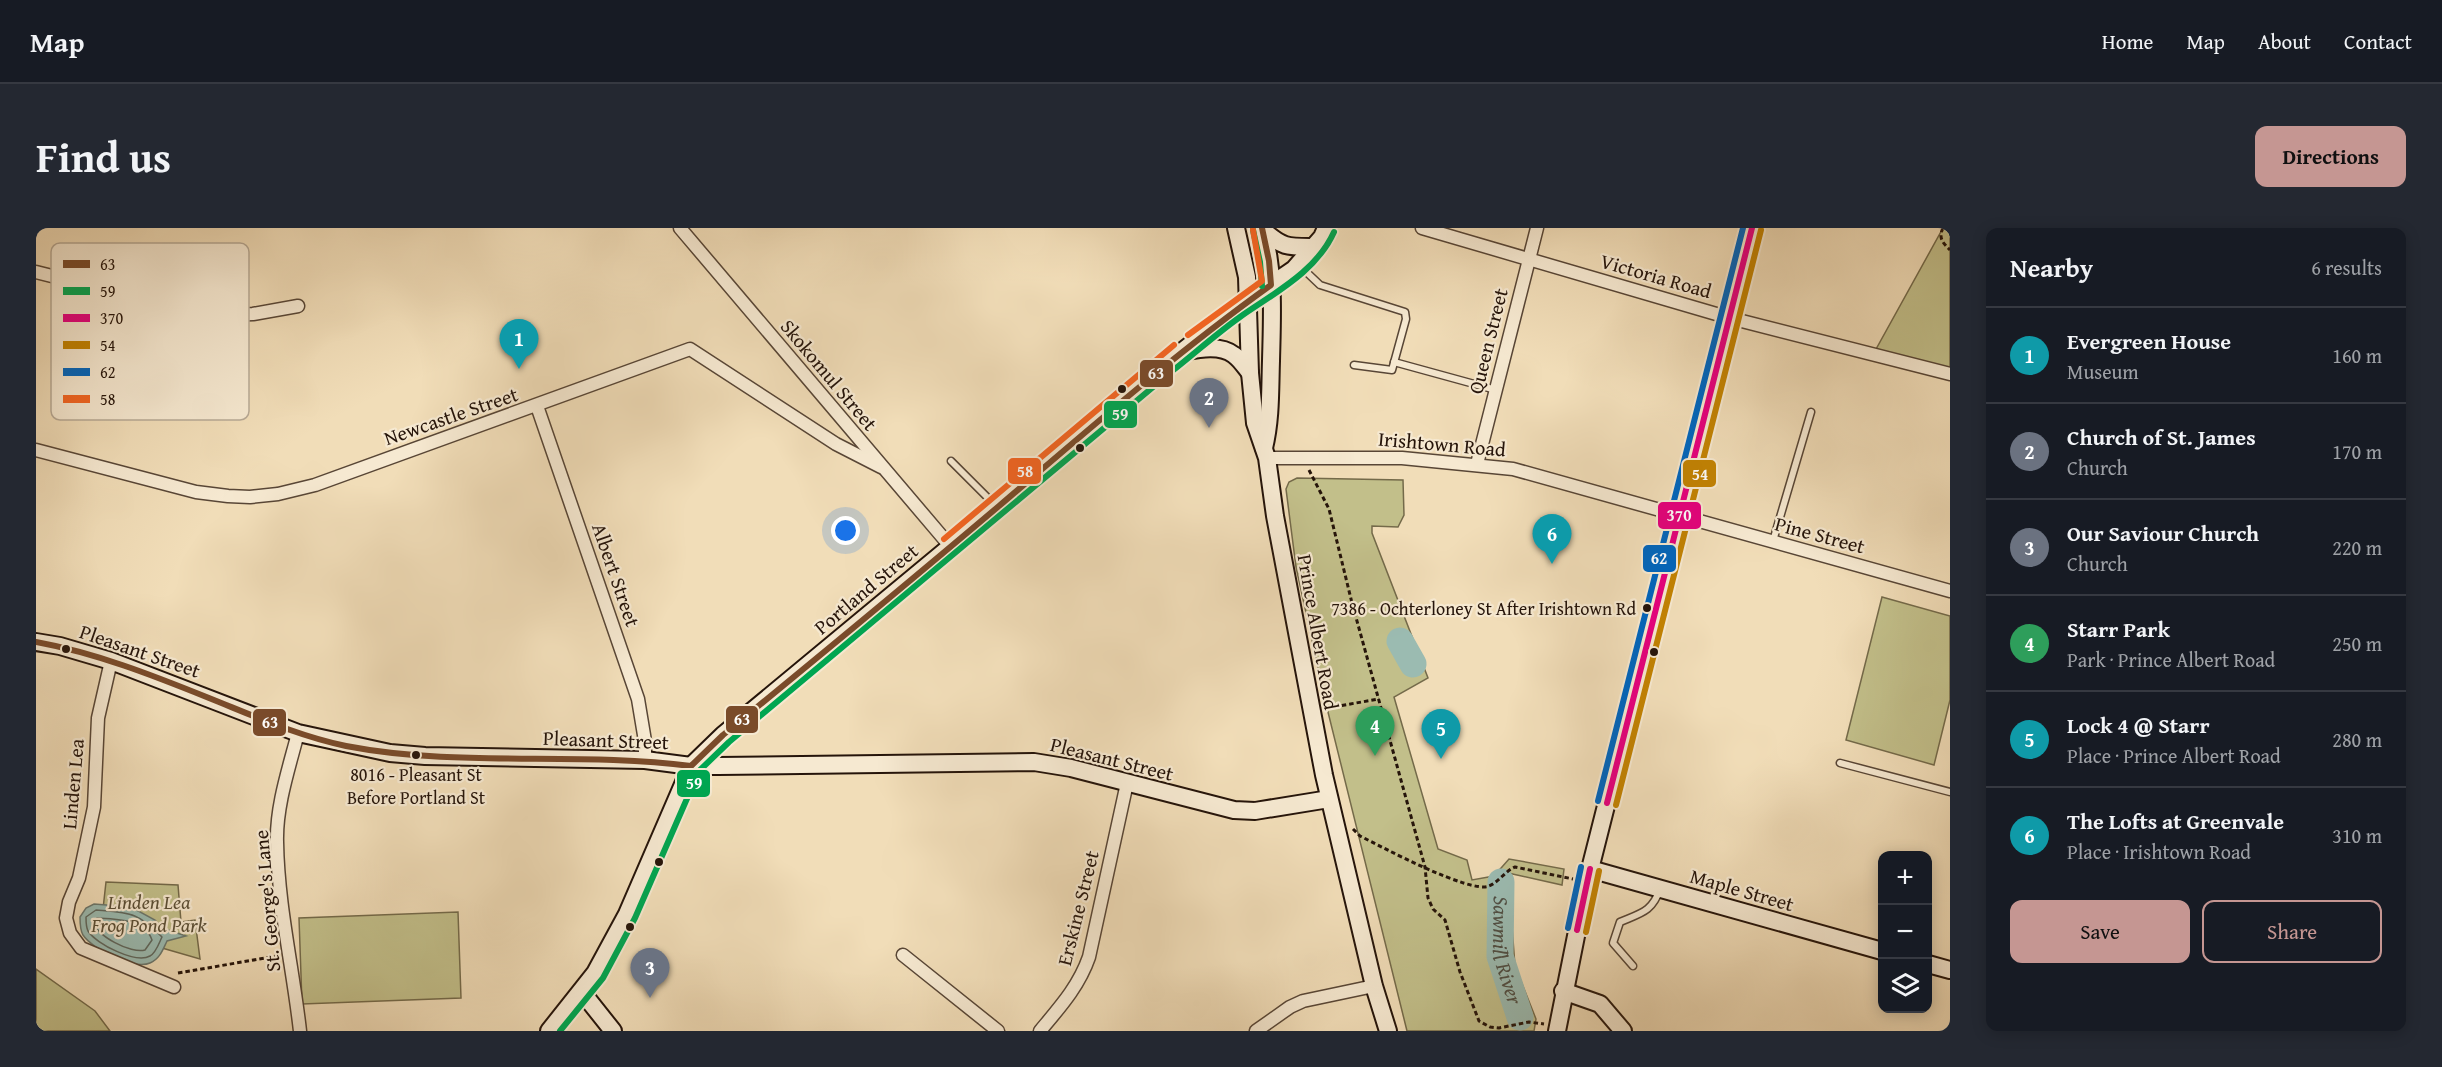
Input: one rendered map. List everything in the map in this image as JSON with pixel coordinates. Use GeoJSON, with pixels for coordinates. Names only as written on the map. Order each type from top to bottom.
{"type":"FeatureCollection","features":[{"type":"Feature","properties":{"kind":"main road","name":"Prince Albert Road"},"geometry":{"type":"LineString","coordinates":[[1236,228],[1247,277],[1246,302],[1255,423],[1266,453],[1310,711],[1374,986],[1388,1031]]}},
{"type":"Feature","properties":{"kind":"main road","name":"Portland Street"},"geometry":{"type":"LineString","coordinates":[[549,1031],[595,973],[627,914],[691,766],[723,735],[1180,352],[1299,265],[1326,228]]}},
{"type":"Feature","properties":{"kind":"main road"},"geometry":{"type":"LineString","coordinates":[[1557,1029],[1588,875],[1752,228]]}},
{"type":"Feature","properties":{"kind":"main road","name":"Prince Albert Road"},"geometry":{"type":"LineString","coordinates":[[1262,229],[1269,261],[1272,316],[1266,453]]}},
{"type":"Feature","properties":{"kind":"main road"},"geometry":{"type":"LineString","coordinates":[[1262,229],[1278,244],[1289,248],[1314,247]]}},
{"type":"Feature","properties":{"kind":"main road"},"geometry":{"type":"LineString","coordinates":[[1180,352],[1199,348],[1233,354],[1250,373]]}},
{"type":"Feature","properties":{"kind":"main road","name":"Pleasant Street"},"geometry":{"type":"LineString","coordinates":[[36,642],[60,646],[111,661],[298,733],[390,753],[425,756],[645,760],[691,766],[1034,762],[1071,768],[1234,810],[1255,811],[1331,806]]}},
{"type":"Feature","properties":{"kind":"main road","name":"Maple Street"},"geometry":{"type":"LineString","coordinates":[[1588,875],[1660,888],[1878,950]]}},
{"type":"Feature","properties":{"kind":"main road"},"geometry":{"type":"LineString","coordinates":[[1932,965],[1950,970]]}},
{"type":"Feature","properties":{"kind":"main road"},"geometry":{"type":"LineString","coordinates":[[1563,991],[1600,1004],[1623,1031]]}},
{"type":"Feature","properties":{"kind":"main road"},"geometry":{"type":"LineString","coordinates":[[582,992],[612,1031]]}},
{"type":"Feature","properties":{"kind":"street","name":"Skokomul Street"},"geometry":{"type":"LineString","coordinates":[[681,228],[950,546]]}},
{"type":"Feature","properties":{"kind":"street","name":"Victoria Road"},"geometry":{"type":"LineString","coordinates":[[1422,228],[1730,318],[1950,374]]}},
{"type":"Feature","properties":{"kind":"street","name":"Queen Street"},"geometry":{"type":"LineString","coordinates":[[1477,464],[1538,228]]}},
{"type":"Feature","properties":{"kind":"street"},"geometry":{"type":"LineString","coordinates":[[36,272],[51,276]]}},
{"type":"Feature","properties":{"kind":"street"},"geometry":{"type":"LineString","coordinates":[[249,314],[298,306]]}},
{"type":"Feature","properties":{"kind":"street","name":"Newcastle Street"},"geometry":{"type":"LineString","coordinates":[[36,450],[196,492],[250,497],[315,485],[690,349],[836,444],[881,467]]}},
{"type":"Feature","properties":{"kind":"street","name":"Albert Street"},"geometry":{"type":"LineString","coordinates":[[537,406],[638,699],[645,741],[645,760]]}},
{"type":"Feature","properties":{"kind":"street","name":"Irishtown Road"},"geometry":{"type":"LineString","coordinates":[[1266,453],[1304,458],[1402,458],[1513,469],[1679,516]]}},
{"type":"Feature","properties":{"kind":"street","name":"Pine Street"},"geometry":{"type":"LineString","coordinates":[[1679,516],[1950,591]]}},
{"type":"Feature","properties":{"kind":"street","name":"Linden Lea"},"geometry":{"type":"LineString","coordinates":[[111,661],[98,718],[94,807],[79,878],[69,902],[66,918],[70,933],[81,948],[174,987]]}},
{"type":"Feature","properties":{"kind":"street","name":"St. George's Lane"},"geometry":{"type":"LineString","coordinates":[[298,733],[280,804],[277,842],[288,954],[300,1031]]}},
{"type":"Feature","properties":{"kind":"street","name":"Erskine Street"},"geometry":{"type":"LineString","coordinates":[[1040,1031],[1072,993],[1083,975],[1089,957],[1127,783]]}},
{"type":"Feature","properties":{"kind":"street"},"geometry":{"type":"LineString","coordinates":[[903,955],[998,1031]]}},
{"type":"Feature","properties":{"kind":"street"},"geometry":{"type":"LineString","coordinates":[[1256,1031],[1290,1007],[1303,1001],[1374,986]]}},
{"type":"Feature","properties":{"kind":"lane"},"geometry":{"type":"LineString","coordinates":[[1299,265],[1320,285],[1405,312],[1406,319],[1392,370],[1354,364]]}},
{"type":"Feature","properties":{"kind":"lane"},"geometry":{"type":"LineString","coordinates":[[1394,362],[1496,390]]}},
{"type":"Feature","properties":{"kind":"lane"},"geometry":{"type":"LineString","coordinates":[[1773,542],[1810,412]]}},
{"type":"Feature","properties":{"kind":"lane"},"geometry":{"type":"LineString","coordinates":[[951,461],[997,507]]}},
{"type":"Feature","properties":{"kind":"lane"},"geometry":{"type":"LineString","coordinates":[[1840,763],[1950,792]]}},
{"type":"Feature","properties":{"kind":"lane"},"geometry":{"type":"LineString","coordinates":[[1633,966],[1613,943],[1616,930],[1620,922],[1649,909],[1656,902],[1660,888]]}},
{"type":"Feature","properties":{"kind":"path"},"geometry":{"type":"LineString","coordinates":[[1944,228],[1940,234],[1942,242],[1950,250]]}},
{"type":"Feature","properties":{"kind":"path"},"geometry":{"type":"LineString","coordinates":[[1304,458],[1329,509],[1425,867],[1428,898],[1433,909],[1444,920],[1460,972],[1479,1021],[1490,1027],[1499,1028],[1529,1022],[1557,1029]]}},
{"type":"Feature","properties":{"kind":"path"},"geometry":{"type":"LineString","coordinates":[[1310,711],[1379,699]]}},
{"type":"Feature","properties":{"kind":"path"},"geometry":{"type":"LineString","coordinates":[[1331,806],[1360,836],[1464,884],[1479,888],[1490,886],[1507,870],[1515,867],[1588,875]]}},
{"type":"Feature","properties":{"kind":"path"},"geometry":{"type":"LineString","coordinates":[[154,977],[288,954]]}},
{"type":"Feature","properties":{"kind":"green space"},"geometry":{"type":"Polygon","coordinates":[[[1943,228],[1950,228],[1950,370],[1875,351],[1943,228]]]}},
{"type":"Feature","properties":{"kind":"green space"},"geometry":{"type":"Polygon","coordinates":[[[1297,478],[1403,480],[1404,515],[1398,527],[1372,526],[1372,533],[1428,678],[1394,697],[1438,849],[1467,860],[1472,880],[1494,876],[1509,859],[1564,869],[1562,885],[1508,873],[1515,966],[1536,1019],[1534,1031],[1407,1031],[1327,708],[1296,567],[1286,489],[1289,482],[1297,478]]]}},
{"type":"Feature","properties":{"kind":"green space"},"geometry":{"type":"Polygon","coordinates":[[[1882,597],[1950,616],[1950,700],[1934,765],[1846,740],[1882,597]]]}},
{"type":"Feature","properties":{"kind":"green space","name":"Linden Lea Frog Pond Park"},"geometry":{"type":"Polygon","coordinates":[[[106,882],[178,885],[181,922],[195,920],[200,959],[124,937],[103,909],[106,882]]]}},
{"type":"Feature","properties":{"kind":"green space"},"geometry":{"type":"Polygon","coordinates":[[[458,912],[461,998],[302,1004],[299,918],[458,912]]]}},
{"type":"Feature","properties":{"kind":"green space"},"geometry":{"type":"Polygon","coordinates":[[[36,969],[95,1011],[110,1031],[36,1031],[36,969]]]}},
{"type":"Feature","properties":{"kind":"water"},"geometry":{"type":"Polygon","coordinates":[[[94,904],[131,907],[155,920],[162,928],[186,936],[167,941],[159,956],[150,963],[134,964],[124,961],[104,952],[83,935],[80,917],[86,908],[94,904]]]}},
{"type":"Feature","properties":{"kind":"waterway","name":"Sawmill River"},"geometry":{"type":"LineString","coordinates":[[1400,641],[1413,664]]}},
{"type":"Feature","properties":{"kind":"waterway","name":"Sawmill River"},"geometry":{"type":"LineString","coordinates":[[1501,882],[1500,956],[1520,1017]]}},
{"type":"Feature","properties":{"kind":"transit line","name":"63"},"geometry":{"type":"LineString","coordinates":[[36,642],[80,652],[124,666],[276,725],[346,746],[389,753],[432,756],[605,760],[691,766],[723,735],[931,564],[1133,392],[1271,285],[1262,228]]}},
{"type":"Feature","properties":{"kind":"transit line","name":"62"},"geometry":{"type":"LineString","coordinates":[[1598,801],[1743,228]]}},
{"type":"Feature","properties":{"kind":"transit line","name":"370"},"geometry":{"type":"LineString","coordinates":[[1607,803],[1752,228]]}},
{"type":"Feature","properties":{"kind":"transit line","name":"59"},"geometry":{"type":"LineString","coordinates":[[1253,230],[1260,262],[1262,286]]}},
{"type":"Feature","properties":{"kind":"transit line","name":"58"},"geometry":{"type":"LineString","coordinates":[[1188,335],[1262,281],[1253,230]]}},
{"type":"Feature","properties":{"kind":"transit line","name":"54"},"geometry":{"type":"LineString","coordinates":[[1616,805],[1761,230]]}},
{"type":"Feature","properties":{"kind":"transit line","name":"59"},"geometry":{"type":"LineString","coordinates":[[560,1031],[603,978],[635,918],[699,771],[729,742],[1171,372],[1231,324],[1293,281],[1316,259],[1334,232]]}},
{"type":"Feature","properties":{"kind":"transit line","name":"58"},"geometry":{"type":"LineString","coordinates":[[944,539],[1174,345]]}},
{"type":"Feature","properties":{"kind":"transit line","name":"62"},"geometry":{"type":"LineString","coordinates":[[1568,928],[1581,867]]}},
{"type":"Feature","properties":{"kind":"transit line","name":"370"},"geometry":{"type":"LineString","coordinates":[[1577,930],[1590,869]]}},
{"type":"Feature","properties":{"kind":"transit line","name":"54"},"geometry":{"type":"LineString","coordinates":[[1586,932],[1599,871]]}},
{"type":"Feature","properties":{"kind":"place","name":"Evergreen House"},"geometry":{"type":"Point","coordinates":[519,369]}},
{"type":"Feature","properties":{"kind":"place","name":"Church of St. James"},"geometry":{"type":"Point","coordinates":[1209,428]}},
{"type":"Feature","properties":{"kind":"place","name":"The Lofts at Greenvale"},"geometry":{"type":"Point","coordinates":[1552,564]}},
{"type":"Feature","properties":{"kind":"place","name":"7386 - Ochterloney St After Irishtown Rd"},"geometry":{"type":"Point","coordinates":[1647,608]}},
{"type":"Feature","properties":{"kind":"place","name":"8016 - Pleasant St Before Portland St"},"geometry":{"type":"Point","coordinates":[416,755]}},
{"type":"Feature","properties":{"kind":"place","name":"Starr Park"},"geometry":{"type":"Point","coordinates":[1375,756]}},
{"type":"Feature","properties":{"kind":"place","name":"Lock 4 @ Starr"},"geometry":{"type":"Point","coordinates":[1441,759]}},
{"type":"Feature","properties":{"kind":"place","name":"Our Saviour Church"},"geometry":{"type":"Point","coordinates":[650,998]}}]}
